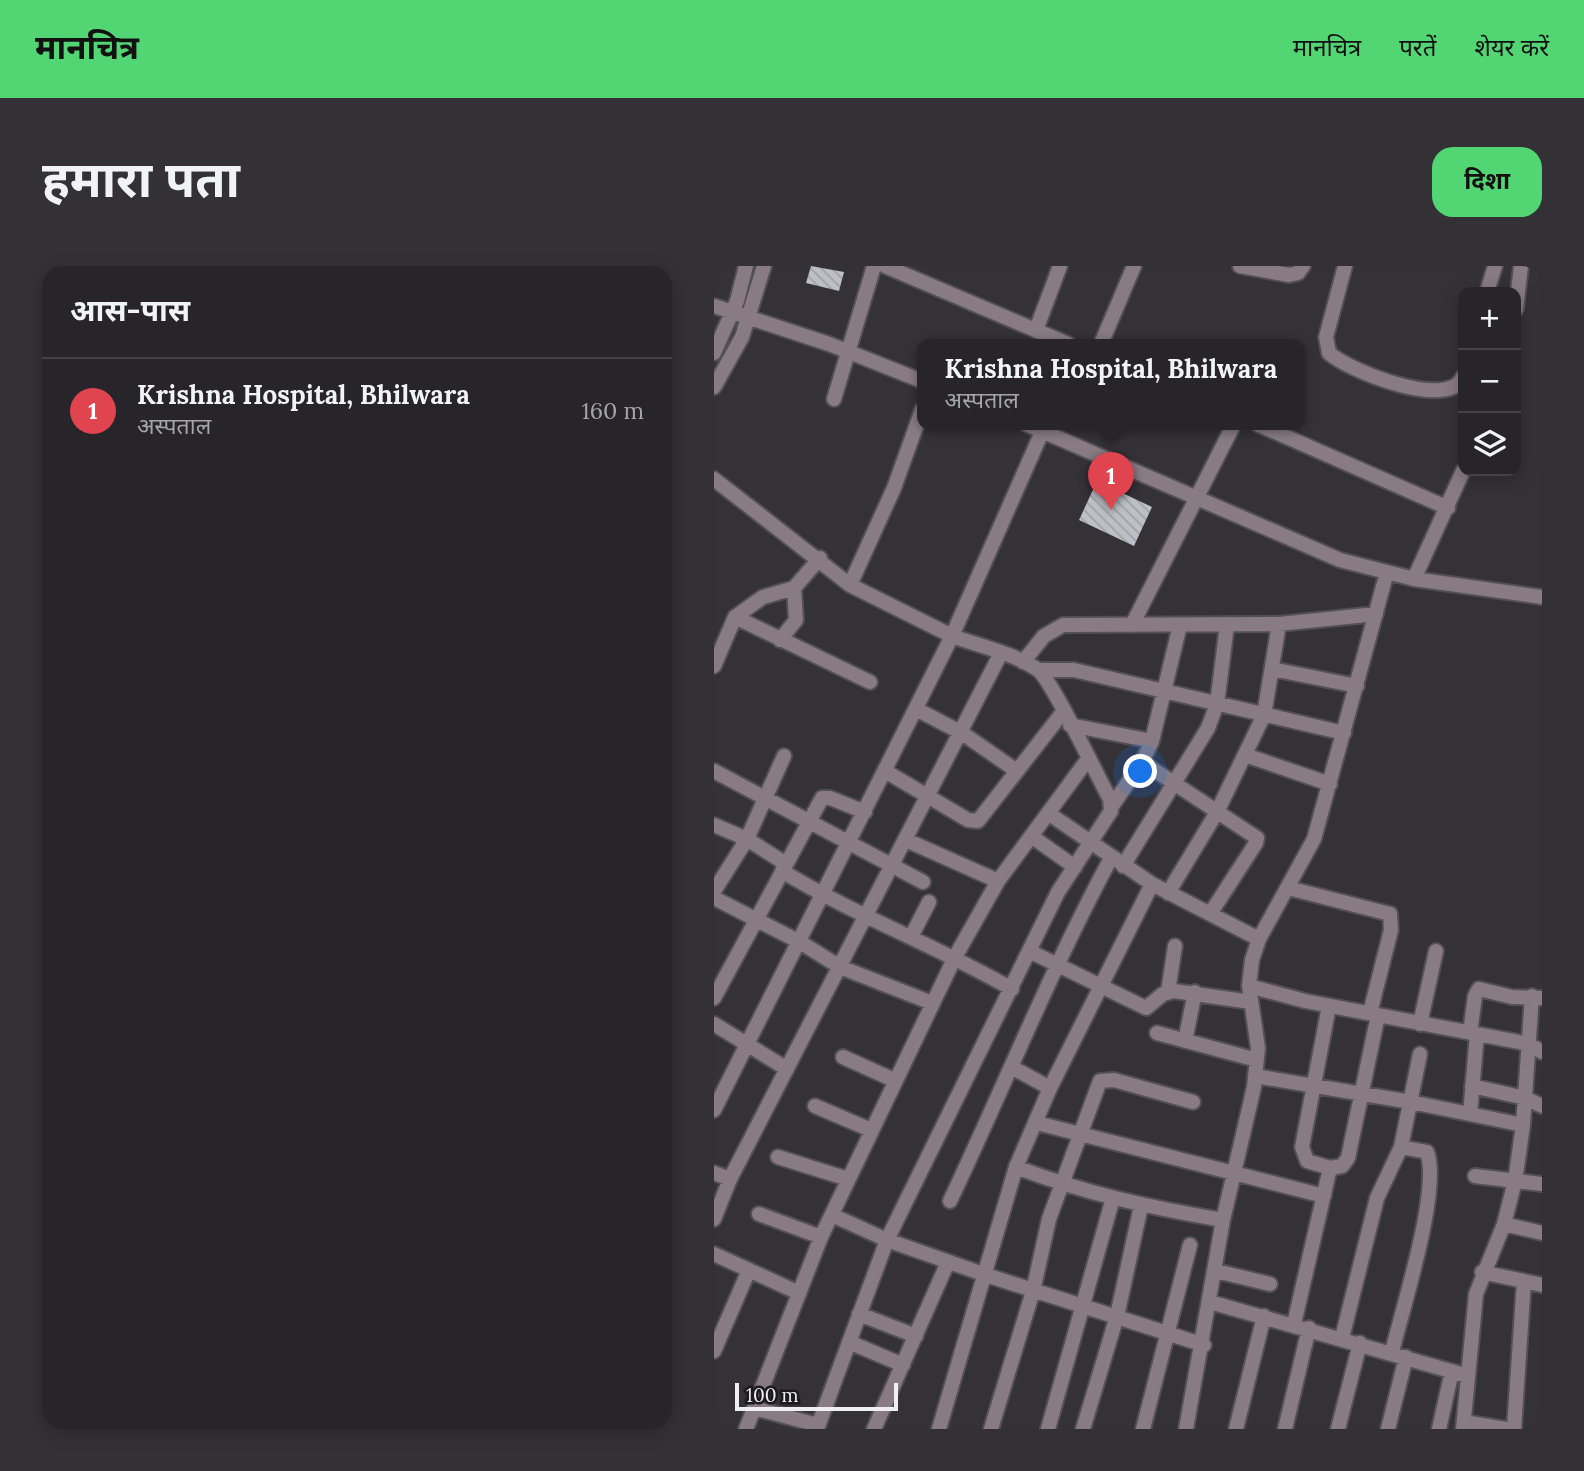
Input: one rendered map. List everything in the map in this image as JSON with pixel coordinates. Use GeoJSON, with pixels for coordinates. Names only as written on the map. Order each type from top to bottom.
{"type":"FeatureCollection","features":[{"type":"Feature","properties":{"kind":"street"},"geometry":{"type":"LineString","coordinates":[[714,353],[733,312],[746,266]]}},
{"type":"Feature","properties":{"kind":"street"},"geometry":{"type":"LineString","coordinates":[[714,387],[748,318],[764,266]]}},
{"type":"Feature","properties":{"kind":"street"},"geometry":{"type":"LineString","coordinates":[[834,400],[874,266]]}},
{"type":"Feature","properties":{"kind":"street"},"geometry":{"type":"LineString","coordinates":[[885,266],[1057,339]]}},
{"type":"Feature","properties":{"kind":"street"},"geometry":{"type":"LineString","coordinates":[[1036,330],[1060,266]]}},
{"type":"Feature","properties":{"kind":"street"},"geometry":{"type":"LineString","coordinates":[[1103,339],[1134,266]]}},
{"type":"Feature","properties":{"kind":"street"},"geometry":{"type":"LineString","coordinates":[[1240,266],[1289,275],[1298,272],[1303,266]]}},
{"type":"Feature","properties":{"kind":"street"},"geometry":{"type":"LineString","coordinates":[[1345,266],[1327,330],[1329,353],[1346,364],[1432,393],[1454,389],[1458,384]]}},
{"type":"Feature","properties":{"kind":"street"},"geometry":{"type":"LineString","coordinates":[[1488,287],[1494,266]]}},
{"type":"Feature","properties":{"kind":"street"},"geometry":{"type":"LineString","coordinates":[[1519,287],[1521,266]]}},
{"type":"Feature","properties":{"kind":"street"},"geometry":{"type":"LineString","coordinates":[[714,306],[850,352],[917,379]]}},
{"type":"Feature","properties":{"kind":"street"},"geometry":{"type":"LineString","coordinates":[[850,584],[894,488],[917,424]]}},
{"type":"Feature","properties":{"kind":"street"},"geometry":{"type":"LineString","coordinates":[[1038,430],[1340,560],[1414,579],[1542,597]]}},
{"type":"Feature","properties":{"kind":"street"},"geometry":{"type":"LineString","coordinates":[[1132,625],[1231,430]]}},
{"type":"Feature","properties":{"kind":"street"},"geometry":{"type":"LineString","coordinates":[[1271,430],[1448,508]]}},
{"type":"Feature","properties":{"kind":"street"},"geometry":{"type":"LineString","coordinates":[[714,1110],[952,636],[1042,432]]}},
{"type":"Feature","properties":{"kind":"street"},"geometry":{"type":"LineString","coordinates":[[1414,579],[1461,476]]}},
{"type":"Feature","properties":{"kind":"street"},"geometry":{"type":"LineString","coordinates":[[714,480],[820,558],[850,584],[952,636],[1039,670],[1055,689],[1067,719],[1112,806]]}},
{"type":"Feature","properties":{"kind":"street"},"geometry":{"type":"LineString","coordinates":[[714,666],[735,617],[763,597],[794,588],[820,558]]}},
{"type":"Feature","properties":{"kind":"street"},"geometry":{"type":"LineString","coordinates":[[1186,1429],[1223,1220],[1255,1076],[1257,1060],[1249,986],[1259,939],[1308,854],[1330,784],[1387,572]]}},
{"type":"Feature","properties":{"kind":"street"},"geometry":{"type":"LineString","coordinates":[[780,640],[796,620],[794,588]]}},
{"type":"Feature","properties":{"kind":"street"},"geometry":{"type":"LineString","coordinates":[[1023,662],[1045,636],[1063,625],[1279,624],[1376,614]]}},
{"type":"Feature","properties":{"kind":"street"},"geometry":{"type":"LineString","coordinates":[[735,617],[870,682]]}},
{"type":"Feature","properties":{"kind":"street"},"geometry":{"type":"LineString","coordinates":[[1168,893],[1217,812],[1264,715],[1279,624]]}},
{"type":"Feature","properties":{"kind":"street"},"geometry":{"type":"LineString","coordinates":[[754,1408],[818,1427],[887,1241],[1058,892],[1142,762],[1152,741],[1180,625]]}},
{"type":"Feature","properties":{"kind":"street"},"geometry":{"type":"LineString","coordinates":[[950,1201],[1013,1068],[1056,967],[1117,862],[1174,784],[1208,729],[1217,704],[1227,625]]}},
{"type":"Feature","properties":{"kind":"street"},"geometry":{"type":"LineString","coordinates":[[714,1219],[730,1179],[1001,653]]}},
{"type":"Feature","properties":{"kind":"street"},"geometry":{"type":"LineString","coordinates":[[1272,669],[1357,686]]}},
{"type":"Feature","properties":{"kind":"street"},"geometry":{"type":"LineString","coordinates":[[1039,670],[1074,670],[1343,733]]}},
{"type":"Feature","properties":{"kind":"street"},"geometry":{"type":"LineString","coordinates":[[916,709],[962,733],[1017,771]]}},
{"type":"Feature","properties":{"kind":"street"},"geometry":{"type":"LineString","coordinates":[[1067,719],[1152,741]]}},
{"type":"Feature","properties":{"kind":"street"},"geometry":{"type":"LineString","coordinates":[[886,771],[968,820],[978,821],[1017,771],[1067,719]]}},
{"type":"Feature","properties":{"kind":"street"},"geometry":{"type":"LineString","coordinates":[[1245,755],[1330,784]]}},
{"type":"Feature","properties":{"kind":"street"},"geometry":{"type":"LineString","coordinates":[[714,891],[747,839],[783,756]]}},
{"type":"Feature","properties":{"kind":"street"},"geometry":{"type":"LineString","coordinates":[[746,1429],[821,1237],[955,957],[998,881],[1088,758]]}},
{"type":"Feature","properties":{"kind":"street"},"geometry":{"type":"LineString","coordinates":[[1142,762],[1253,833],[1257,840],[1210,914]]}},
{"type":"Feature","properties":{"kind":"street"},"geometry":{"type":"LineString","coordinates":[[716,778],[766,797],[810,819],[923,882]]}},
{"type":"Feature","properties":{"kind":"street"},"geometry":{"type":"LineString","coordinates":[[714,998],[822,799],[827,797],[865,812]]}},
{"type":"Feature","properties":{"kind":"street"},"geometry":{"type":"LineString","coordinates":[[1048,813],[1090,844],[1168,893],[1259,939]]}},
{"type":"Feature","properties":{"kind":"street"},"geometry":{"type":"LineString","coordinates":[[714,825],[747,839],[823,896],[955,957],[1012,989]]}},
{"type":"Feature","properties":{"kind":"street"},"geometry":{"type":"LineString","coordinates":[[1031,836],[1075,867]]}},
{"type":"Feature","properties":{"kind":"street"},"geometry":{"type":"LineString","coordinates":[[906,840],[998,881]]}},
{"type":"Feature","properties":{"kind":"street"},"geometry":{"type":"LineString","coordinates":[[939,1429],[1016,1167],[1037,1124],[1050,1088],[1153,884]]}},
{"type":"Feature","properties":{"kind":"street"},"geometry":{"type":"LineString","coordinates":[[1288,888],[1390,914],[1391,930],[1374,1014],[1363,1095],[1349,1158],[1342,1167],[1330,1168],[1307,1161],[1303,1152],[1329,1006]]}},
{"type":"Feature","properties":{"kind":"street"},"geometry":{"type":"LineString","coordinates":[[714,898],[800,942],[840,967],[932,1003]]}},
{"type":"Feature","properties":{"kind":"street"},"geometry":{"type":"LineString","coordinates":[[911,937],[929,902]]}},
{"type":"Feature","properties":{"kind":"street"},"geometry":{"type":"LineString","coordinates":[[1168,992],[1175,946]]}},
{"type":"Feature","properties":{"kind":"street"},"geometry":{"type":"LineString","coordinates":[[1029,951],[1056,967],[1146,1008],[1168,992],[1195,992],[1251,1002]]}},
{"type":"Feature","properties":{"kind":"street"},"geometry":{"type":"LineString","coordinates":[[1420,1024],[1436,951]]}},
{"type":"Feature","properties":{"kind":"street"},"geometry":{"type":"LineString","coordinates":[[1249,986],[1329,1006],[1536,1048]]}},
{"type":"Feature","properties":{"kind":"street"},"geometry":{"type":"LineString","coordinates":[[1470,1114],[1475,996],[1479,989],[1512,997],[1537,997],[1536,1048],[1525,1098],[1514,1181],[1504,1224],[1482,1272],[1476,1294],[1463,1426],[1506,1429]]}},
{"type":"Feature","properties":{"kind":"street"},"geometry":{"type":"LineString","coordinates":[[1185,1041],[1195,992]]}},
{"type":"Feature","properties":{"kind":"street"},"geometry":{"type":"LineString","coordinates":[[714,1024],[787,1069]]}},
{"type":"Feature","properties":{"kind":"street"},"geometry":{"type":"LineString","coordinates":[[1157,1033],[1257,1060]]}},
{"type":"Feature","properties":{"kind":"street"},"geometry":{"type":"LineString","coordinates":[[1342,1338],[1377,1198],[1401,1146],[1420,1054]]}},
{"type":"Feature","properties":{"kind":"street"},"geometry":{"type":"LineString","coordinates":[[843,1057],[894,1080]]}},
{"type":"Feature","properties":{"kind":"street"},"geometry":{"type":"LineString","coordinates":[[1013,1068],[1050,1088]]}},
{"type":"Feature","properties":{"kind":"street"},"geometry":{"type":"LineString","coordinates":[[1255,1076],[1411,1102],[1523,1125]]}},
{"type":"Feature","properties":{"kind":"street"},"geometry":{"type":"LineString","coordinates":[[992,1429],[1060,1184],[1098,1085],[1103,1079],[1193,1102]]}},
{"type":"Feature","properties":{"kind":"street"},"geometry":{"type":"LineString","coordinates":[[1472,1086],[1525,1098],[1542,1107]]}},
{"type":"Feature","properties":{"kind":"street"},"geometry":{"type":"LineString","coordinates":[[815,1106],[871,1130]]}},
{"type":"Feature","properties":{"kind":"street"},"geometry":{"type":"LineString","coordinates":[[1037,1124],[1324,1196]]}},
{"type":"Feature","properties":{"kind":"street"},"geometry":{"type":"LineString","coordinates":[[1388,1429],[1430,1174],[1427,1152],[1401,1146]]}},
{"type":"Feature","properties":{"kind":"street"},"geometry":{"type":"LineString","coordinates":[[778,1157],[848,1180]]}},
{"type":"Feature","properties":{"kind":"street"},"geometry":{"type":"LineString","coordinates":[[1016,1167],[1060,1184],[1141,1206],[1223,1220]]}},
{"type":"Feature","properties":{"kind":"street"},"geometry":{"type":"LineString","coordinates":[[1294,1324],[1330,1168]]}},
{"type":"Feature","properties":{"kind":"street"},"geometry":{"type":"LineString","coordinates":[[714,1173],[730,1179]]}},
{"type":"Feature","properties":{"kind":"street"},"geometry":{"type":"LineString","coordinates":[[1475,1176],[1542,1184]]}},
{"type":"Feature","properties":{"kind":"street"},"geometry":{"type":"LineString","coordinates":[[1048,1429],[1113,1198]]}},
{"type":"Feature","properties":{"kind":"street"},"geometry":{"type":"LineString","coordinates":[[1083,1429],[1117,1316],[1141,1206]]}},
{"type":"Feature","properties":{"kind":"street"},"geometry":{"type":"LineString","coordinates":[[759,1214],[821,1237]]}},
{"type":"Feature","properties":{"kind":"street"},"geometry":{"type":"LineString","coordinates":[[832,1215],[887,1241],[1032,1291],[1085,1305],[1168,1336],[1203,1345]]}},
{"type":"Feature","properties":{"kind":"street"},"geometry":{"type":"LineString","coordinates":[[1504,1224],[1542,1233]]}},
{"type":"Feature","properties":{"kind":"street"},"geometry":{"type":"LineString","coordinates":[[1143,1429],[1190,1245]]}},
{"type":"Feature","properties":{"kind":"street"},"geometry":{"type":"LineString","coordinates":[[714,1254],[799,1293]]}},
{"type":"Feature","properties":{"kind":"street"},"geometry":{"type":"LineString","coordinates":[[874,1429],[948,1262]]}},
{"type":"Feature","properties":{"kind":"street"},"geometry":{"type":"LineString","coordinates":[[714,1351],[748,1270]]}},
{"type":"Feature","properties":{"kind":"street"},"geometry":{"type":"LineString","coordinates":[[1216,1271],[1270,1284]]}},
{"type":"Feature","properties":{"kind":"street"},"geometry":{"type":"LineString","coordinates":[[1482,1272],[1542,1285]]}},
{"type":"Feature","properties":{"kind":"street"},"geometry":{"type":"LineString","coordinates":[[1514,1429],[1524,1281]]}},
{"type":"Feature","properties":{"kind":"street"},"geometry":{"type":"LineString","coordinates":[[1210,1302],[1309,1328],[1468,1376]]}},
{"type":"Feature","properties":{"kind":"street"},"geometry":{"type":"LineString","coordinates":[[859,1314],[916,1336]]}},
{"type":"Feature","properties":{"kind":"street"},"geometry":{"type":"LineString","coordinates":[[1236,1429],[1264,1316]]}},
{"type":"Feature","properties":{"kind":"street"},"geometry":{"type":"LineString","coordinates":[[1285,1429],[1309,1328]]}},
{"type":"Feature","properties":{"kind":"street"},"geometry":{"type":"LineString","coordinates":[[849,1342],[903,1365]]}},
{"type":"Feature","properties":{"kind":"street"},"geometry":{"type":"LineString","coordinates":[[1338,1429],[1360,1343]]}},
{"type":"Feature","properties":{"kind":"street"},"geometry":{"type":"LineString","coordinates":[[1438,1429],[1452,1371]]}},
{"type":"Feature","properties":{"kind":"building"},"geometry":{"type":"Polygon","coordinates":[[[811,266],[844,272],[839,291],[806,283],[811,266]]]}},
{"type":"Feature","properties":{"kind":"building"},"geometry":{"type":"Polygon","coordinates":[[[1097,481],[1152,507],[1134,546],[1079,520],[1097,481]]]}},
{"type":"Feature","properties":{"kind":"place","name":"Krishna Hospital, Bhilwara"},"geometry":{"type":"Point","coordinates":[1111,510]}}]}
